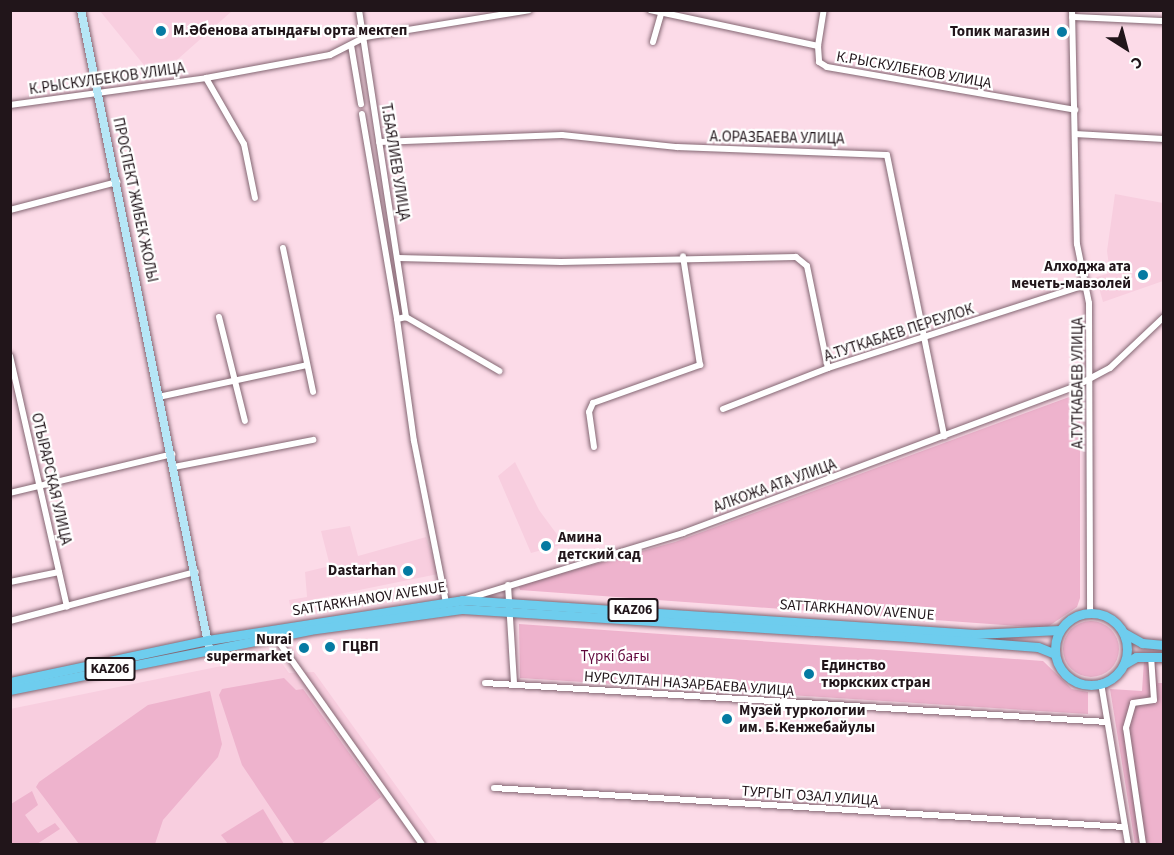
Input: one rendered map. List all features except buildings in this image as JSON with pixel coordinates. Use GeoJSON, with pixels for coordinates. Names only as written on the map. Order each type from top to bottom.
{"type":"FeatureCollection","features":[{"type":"Feature","properties":{"kind":"main road","name":"ПРОСПЕКТ ЖИБЕК ЖОЛЫ"},"geometry":{"type":"LineString","coordinates":[[81,10],[162,396],[209,644]]}},
{"type":"Feature","properties":{"kind":"main road","name":"SATTARKHANOV AVENUE"},"geometry":{"type":"LineString","coordinates":[[10,682],[209,644],[462,600],[1038,647],[1055,654]]}},
{"type":"Feature","properties":{"kind":"main road","name":"SATTARKHANOV AVENUE"},"geometry":{"type":"LineString","coordinates":[[10,690],[209,644],[276,638],[386,617],[509,605],[975,634],[1060,630]]}},
{"type":"Feature","properties":{"kind":"main road","name":"KАZ06"},"geometry":{"type":"LineString","coordinates":[[1060,630],[1073,618],[1090,613]]}},
{"type":"Feature","properties":{"kind":"main road"},"geometry":{"type":"LineString","coordinates":[[1090,613],[1111,619],[1133,640],[1164,645]]}},
{"type":"Feature","properties":{"kind":"main road"},"geometry":{"type":"LineString","coordinates":[[1060,630],[1055,654],[1071,679],[1101,683],[1124,664],[1151,656],[1164,657]]}},
{"type":"Feature","properties":{"kind":"main road"},"geometry":{"type":"LineString","coordinates":[[1122,630],[1124,664]]}},
{"type":"Feature","properties":{"kind":"street","name":"Т.БАЯЛИЕВ УЛИЦА"},"geometry":{"type":"LineString","coordinates":[[359,10],[366,37],[379,142],[406,317]]}},
{"type":"Feature","properties":{"kind":"street"},"geometry":{"type":"LineString","coordinates":[[474,10],[476,18]]}},
{"type":"Feature","properties":{"kind":"street","name":"К.РЫСКУЛБЕКОВ УЛИЦА"},"geometry":{"type":"LineString","coordinates":[[10,105],[206,78],[330,55],[366,37],[529,10]]}},
{"type":"Feature","properties":{"kind":"street","name":"К.РЫСКУЛБЕКОВ УЛИЦА"},"geometry":{"type":"LineString","coordinates":[[650,10],[818,46],[819,62],[827,67],[1075,110]]}},
{"type":"Feature","properties":{"kind":"street"},"geometry":{"type":"LineString","coordinates":[[818,46],[824,10]]}},
{"type":"Feature","properties":{"kind":"street"},"geometry":{"type":"LineString","coordinates":[[653,42],[661,14]]}},
{"type":"Feature","properties":{"kind":"street"},"geometry":{"type":"LineString","coordinates":[[1072,14],[1164,21]]}},
{"type":"Feature","properties":{"kind":"street","name":"А.ТУТКАБАЕВ УЛИЦА"},"geometry":{"type":"LineString","coordinates":[[1072,14],[1077,244],[1085,285],[1091,377],[1090,613]]}},
{"type":"Feature","properties":{"kind":"street","name":"Т.БАЯЛИЕВ УЛИЦА"},"geometry":{"type":"LineString","coordinates":[[351,45],[361,104]]}},
{"type":"Feature","properties":{"kind":"street","name":"К.РЫСКУЛБЕКОВ УЛИЦА"},"geometry":{"type":"LineString","coordinates":[[206,78],[244,144],[255,198]]}},
{"type":"Feature","properties":{"kind":"street","name":"Т.БАЯЛИЕВ УЛИЦА"},"geometry":{"type":"LineString","coordinates":[[362,114],[446,602]]}},
{"type":"Feature","properties":{"kind":"street"},"geometry":{"type":"LineString","coordinates":[[1075,134],[1164,139]]}},
{"type":"Feature","properties":{"kind":"street","name":"А.ОРАЗБАЕВА УЛИЦА"},"geometry":{"type":"LineString","coordinates":[[379,142],[562,135],[676,147],[881,152],[890,162],[944,435]]}},
{"type":"Feature","properties":{"kind":"street"},"geometry":{"type":"LineString","coordinates":[[10,210],[117,182]]}},
{"type":"Feature","properties":{"kind":"street"},"geometry":{"type":"LineString","coordinates":[[283,248],[313,392]]}},
{"type":"Feature","properties":{"kind":"street"},"geometry":{"type":"LineString","coordinates":[[594,447],[589,412],[593,403],[700,365],[682,256]]}},
{"type":"Feature","properties":{"kind":"street"},"geometry":{"type":"LineString","coordinates":[[398,258],[561,262],[682,256],[804,259],[828,368]]}},
{"type":"Feature","properties":{"kind":"street","name":"А.ТУТКАБАЕВ ПЕРЕУЛОК"},"geometry":{"type":"LineString","coordinates":[[723,409],[828,368],[1085,285]]}},
{"type":"Feature","properties":{"kind":"street"},"geometry":{"type":"LineString","coordinates":[[219,317],[245,422]]}},
{"type":"Feature","properties":{"kind":"street"},"geometry":{"type":"LineString","coordinates":[[397,319],[406,317],[499,371]]}},
{"type":"Feature","properties":{"kind":"street","name":"АЛКОЖА АТА УЛИЦА"},"geometry":{"type":"LineString","coordinates":[[462,600],[683,533],[1091,377],[1110,368],[1164,317]]}},
{"type":"Feature","properties":{"kind":"street","name":"ОТЫРАРСКАЯ УЛИЦА"},"geometry":{"type":"LineString","coordinates":[[10,356],[67,607]]}},
{"type":"Feature","properties":{"kind":"street"},"geometry":{"type":"LineString","coordinates":[[162,396],[308,365]]}},
{"type":"Feature","properties":{"kind":"street"},"geometry":{"type":"LineString","coordinates":[[174,467],[313,440]]}},
{"type":"Feature","properties":{"kind":"street"},"geometry":{"type":"LineString","coordinates":[[10,493],[172,454]]}},
{"type":"Feature","properties":{"kind":"street"},"geometry":{"type":"LineString","coordinates":[[10,582],[59,572]]}},
{"type":"Feature","properties":{"kind":"street"},"geometry":{"type":"LineString","coordinates":[[10,621],[196,572]]}},
{"type":"Feature","properties":{"kind":"street"},"geometry":{"type":"LineString","coordinates":[[508,585],[514,684]]}},
{"type":"Feature","properties":{"kind":"street"},"geometry":{"type":"LineString","coordinates":[[276,638],[422,844]]}},
{"type":"Feature","properties":{"kind":"street"},"geometry":{"type":"LineString","coordinates":[[1143,844],[1126,728],[1133,703],[1154,700],[1151,656]]}},
{"type":"Feature","properties":{"kind":"street","name":"НУРСУЛТАН НАЗАРБАЕВА УЛИЦА"},"geometry":{"type":"LineString","coordinates":[[485,682],[1107,722]]}},
{"type":"Feature","properties":{"kind":"street"},"geometry":{"type":"LineString","coordinates":[[1101,683],[1128,844]]}},
{"type":"Feature","properties":{"kind":"street","name":"ТУРГЫТ ОЗАЛ УЛИЦА"},"geometry":{"type":"LineString","coordinates":[[494,788],[1125,827]]}},
{"type":"Feature","properties":{"kind":"shaded area","name":"М.Әбенова атындағы орта мектеп"},"geometry":{"type":"Polygon","coordinates":[[[100,11],[232,11],[169,67],[148,70],[100,11]]]}},
{"type":"Feature","properties":{"kind":"shaded area"},"geometry":{"type":"Polygon","coordinates":[[[1115,194],[1163,203],[1163,281],[1103,302],[1096,277],[1110,273],[1107,251],[1115,194]]]}},
{"type":"Feature","properties":{"kind":"shaded area"},"geometry":{"type":"Polygon","coordinates":[[[515,462],[539,510],[564,544],[531,553],[498,476],[515,462]]]}},
{"type":"Feature","properties":{"kind":"shaded area"},"geometry":{"type":"Polygon","coordinates":[[[350,526],[358,556],[426,537],[438,574],[310,600],[310,608],[291,611],[289,600],[307,597],[305,572],[330,566],[321,531],[350,526]]]}},
{"type":"Feature","properties":{"kind":"shaded area"},"geometry":{"type":"Polygon","coordinates":[[[276,655],[289,673],[314,672],[438,844],[11,844],[10,709],[276,655]]]}},
{"type":"Feature","properties":{"kind":"green space"},"geometry":{"type":"Polygon","coordinates":[[[1080,393],[1080,598],[1077,607],[1046,628],[520,590],[519,585],[675,542],[1080,393]]]}},
{"type":"Feature","properties":{"kind":"green space"},"geometry":{"type":"Polygon","coordinates":[[[1091,621],[1106,626],[1114,634],[1119,649],[1114,664],[1106,672],[1091,677],[1076,672],[1068,664],[1063,649],[1068,634],[1076,626],[1091,621]]]}},
{"type":"Feature","properties":{"kind":"green space","name":"Түркі бағы"},"geometry":{"type":"Polygon","coordinates":[[[519,624],[1043,661],[1072,689],[1088,692],[1088,714],[520,678],[519,624]]]}},
{"type":"Feature","properties":{"kind":"green space"},"geometry":{"type":"Polygon","coordinates":[[[1144,660],[1155,661],[1158,683],[1164,683],[1163,844],[1135,844],[1110,689],[1142,691],[1144,660]]]}},
{"type":"Feature","properties":{"kind":"green space"},"geometry":{"type":"Polygon","coordinates":[[[284,678],[296,690],[303,689],[381,797],[321,844],[295,844],[242,765],[219,695],[222,689],[284,678]]]}},
{"type":"Feature","properties":{"kind":"green space"},"geometry":{"type":"Polygon","coordinates":[[[210,691],[222,744],[218,757],[163,820],[155,844],[79,844],[36,787],[39,782],[148,705],[210,691]]]}},
{"type":"Feature","properties":{"kind":"green space"},"geometry":{"type":"Polygon","coordinates":[[[32,791],[38,805],[25,815],[38,833],[55,823],[60,829],[37,844],[11,844],[11,804],[32,791]]]}},
{"type":"Feature","properties":{"kind":"green space"},"geometry":{"type":"Polygon","coordinates":[[[263,809],[284,844],[228,844],[221,835],[263,809]]]}},
{"type":"Feature","properties":{"kind":"place","name":"М.Әбенова атындағы орта мектеп"},"geometry":{"type":"Point","coordinates":[161,31]}},
{"type":"Feature","properties":{"kind":"place","name":"Топик магазин"},"geometry":{"type":"Point","coordinates":[1062,32]}},
{"type":"Feature","properties":{"kind":"place","name":"Алходжа ата мечеть-мавзолей"},"geometry":{"type":"Point","coordinates":[1143,275]}},
{"type":"Feature","properties":{"kind":"place","name":"Амина детский сад"},"geometry":{"type":"Point","coordinates":[546,546]}},
{"type":"Feature","properties":{"kind":"place","name":"Dastarhan"},"geometry":{"type":"Point","coordinates":[408,571]}},
{"type":"Feature","properties":{"kind":"place","name":"ГЦВП"},"geometry":{"type":"Point","coordinates":[330,647]}},
{"type":"Feature","properties":{"kind":"place","name":"Nurai supermarket"},"geometry":{"type":"Point","coordinates":[304,648]}},
{"type":"Feature","properties":{"kind":"place","name":"Единство тюркских стран"},"geometry":{"type":"Point","coordinates":[809,674]}},
{"type":"Feature","properties":{"kind":"place","name":"Музей туркологии им. Б.Кенжебайулы"},"geometry":{"type":"Point","coordinates":[727,719]}}]}
